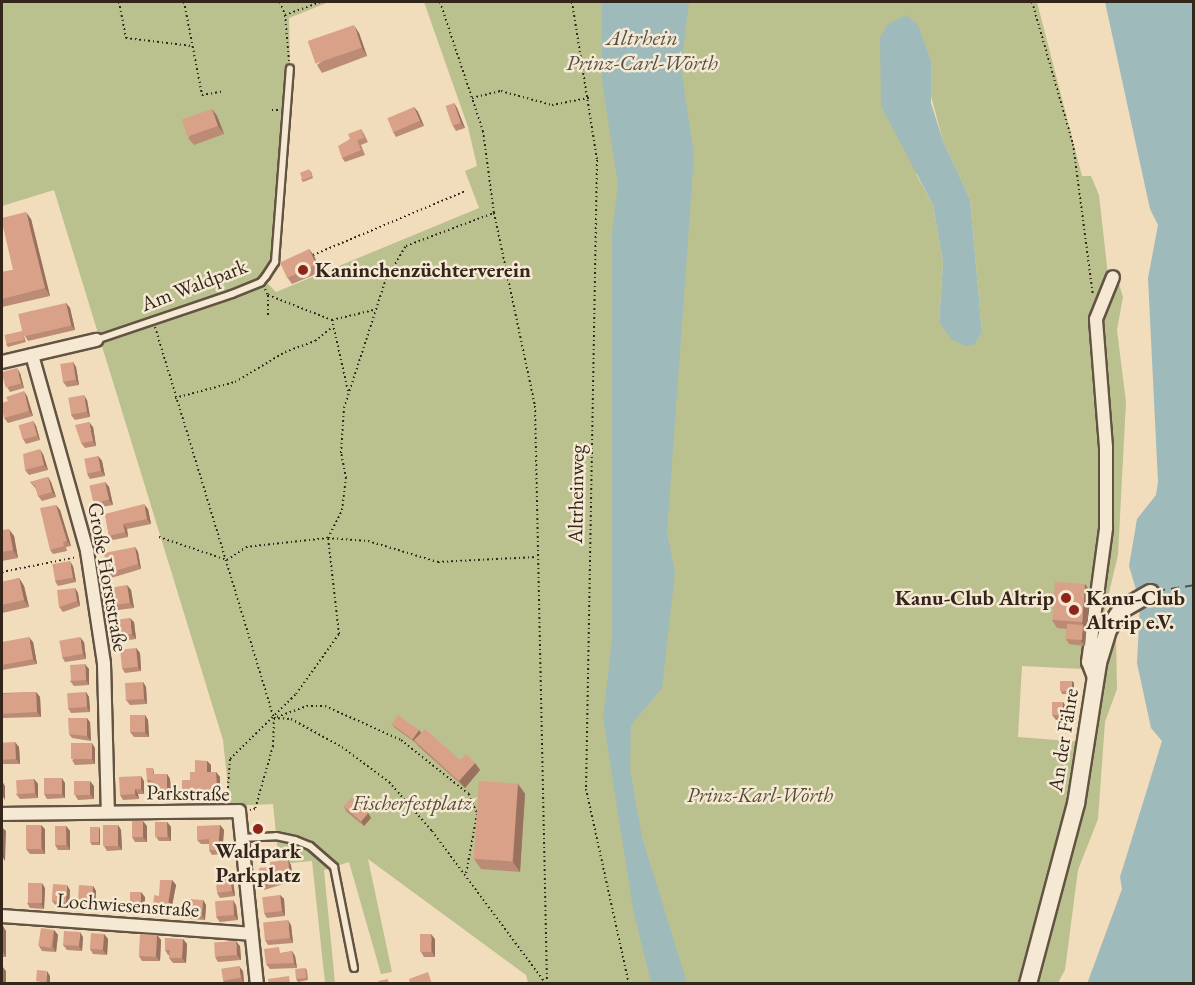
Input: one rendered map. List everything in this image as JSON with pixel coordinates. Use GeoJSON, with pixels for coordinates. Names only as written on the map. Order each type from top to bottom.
{"type":"FeatureCollection","features":[{"type":"Feature","properties":{"kind":"street"},"geometry":{"type":"LineString","coordinates":[[1096,320],[1113,277]]}},
{"type":"Feature","properties":{"kind":"street","name":"An der Fähre"},"geometry":{"type":"LineString","coordinates":[[1028,984],[1076,804],[1095,681],[1088,662],[1106,528],[1106,447],[1096,320]]}},
{"type":"Feature","properties":{"kind":"street","name":"Am Waldpark"},"geometry":{"type":"LineString","coordinates":[[2,362],[96,340]]}},
{"type":"Feature","properties":{"kind":"street","name":"Große Horststraße"},"geometry":{"type":"LineString","coordinates":[[32,355],[87,551],[104,664],[108,812]]}},
{"type":"Feature","properties":{"kind":"street"},"geometry":{"type":"LineString","coordinates":[[1095,681],[1108,630],[1121,610],[1134,600],[1150,593]]}},
{"type":"Feature","properties":{"kind":"street","name":"Parkstraße"},"geometry":{"type":"LineString","coordinates":[[2,814],[233,811],[241,838],[257,984]]}},
{"type":"Feature","properties":{"kind":"street","name":"Lochwiesenstraße"},"geometry":{"type":"LineString","coordinates":[[2,916],[252,934]]}},
{"type":"Feature","properties":{"kind":"lane","name":"Am Waldpark"},"geometry":{"type":"LineString","coordinates":[[96,340],[153,323],[261,282],[275,262],[290,69]]}},
{"type":"Feature","properties":{"kind":"lane"},"geometry":{"type":"LineString","coordinates":[[241,838],[276,836],[296,840],[310,846],[334,867],[354,968]]}},
{"type":"Feature","properties":{"kind":"path"},"geometry":{"type":"LineString","coordinates":[[119,2],[126,38],[193,46]]}},
{"type":"Feature","properties":{"kind":"path"},"geometry":{"type":"LineString","coordinates":[[184,2],[202,95],[224,91]]}},
{"type":"Feature","properties":{"kind":"path"},"geometry":{"type":"LineString","coordinates":[[280,2],[285,15],[290,69]]}},
{"type":"Feature","properties":{"kind":"path"},"geometry":{"type":"LineString","coordinates":[[285,15],[320,2]]}},
{"type":"Feature","properties":{"kind":"path"},"geometry":{"type":"LineString","coordinates":[[440,2],[483,131],[494,213],[535,406],[547,984]]}},
{"type":"Feature","properties":{"kind":"path","name":"Altrheinweg"},"geometry":{"type":"LineString","coordinates":[[572,2],[597,160],[586,789],[629,984]]}},
{"type":"Feature","properties":{"kind":"path"},"geometry":{"type":"LineString","coordinates":[[1032,2],[1073,144],[1096,320]]}},
{"type":"Feature","properties":{"kind":"path"},"geometry":{"type":"LineString","coordinates":[[472,99],[501,91],[552,105],[589,98]]}},
{"type":"Feature","properties":{"kind":"path"},"geometry":{"type":"LineString","coordinates":[[306,258],[465,190]]}},
{"type":"Feature","properties":{"kind":"path"},"geometry":{"type":"LineString","coordinates":[[153,323],[274,718],[273,746],[255,809],[233,811],[230,759],[274,718],[339,634],[328,538],[342,510],[346,478],[341,453],[349,392],[386,279],[406,246],[494,213]]}},
{"type":"Feature","properties":{"kind":"path"},"geometry":{"type":"LineString","coordinates":[[261,282],[268,295],[268,315]]}},
{"type":"Feature","properties":{"kind":"path"},"geometry":{"type":"LineString","coordinates":[[268,295],[332,320],[374,310]]}},
{"type":"Feature","properties":{"kind":"path"},"geometry":{"type":"LineString","coordinates":[[332,320],[349,392]]}},
{"type":"Feature","properties":{"kind":"path"},"geometry":{"type":"LineString","coordinates":[[175,398],[235,382],[285,352],[315,341],[332,327]]}},
{"type":"Feature","properties":{"kind":"path"},"geometry":{"type":"LineString","coordinates":[[159,537],[227,560]]}},
{"type":"Feature","properties":{"kind":"path"},"geometry":{"type":"LineString","coordinates":[[227,560],[246,547],[328,538],[368,541],[438,562],[537,557]]}},
{"type":"Feature","properties":{"kind":"path"},"geometry":{"type":"LineString","coordinates":[[2,572],[87,551]]}},
{"type":"Feature","properties":{"kind":"path"},"geometry":{"type":"LineString","coordinates":[[274,718],[307,706],[325,705],[401,740],[469,795],[477,814],[466,874]]}},
{"type":"Feature","properties":{"kind":"path"},"geometry":{"type":"LineString","coordinates":[[274,718],[291,718],[342,747],[389,782],[466,874],[547,984]]}},
{"type":"Feature","properties":{"kind":"green space"},"geometry":{"type":"Polygon","coordinates":[[[2,2],[329,2],[289,18],[291,120],[284,122],[271,260],[262,278],[276,292],[479,208],[465,171],[477,166],[468,127],[424,2],[1037,2],[1082,176],[1091,176],[1099,195],[1108,275],[1117,277],[1123,297],[1117,330],[1126,402],[1118,555],[1095,652],[1106,570],[1087,630],[1083,669],[1022,666],[1018,737],[1083,742],[1025,983],[528,983],[526,975],[368,859],[392,972],[381,974],[349,862],[324,870],[335,983],[325,983],[312,861],[279,864],[273,804],[230,806],[223,740],[54,190],[2,206],[2,2]],[[931,96],[916,174],[933,205],[943,263],[939,322],[973,345],[982,332],[970,199],[943,141],[931,96]]]}},
{"type":"Feature","properties":{"kind":"green space"},"geometry":{"type":"Polygon","coordinates":[[[1120,623],[1116,636],[1117,689],[1105,722],[1098,819],[1078,870],[1065,970],[1058,983],[1032,984],[1108,644],[1120,623]]]}},
{"type":"Feature","properties":{"kind":"water","name":"Altrhein Prinz-Carl-Wörth"},"geometry":{"type":"Polygon","coordinates":[[[602,2],[689,2],[681,67],[694,156],[667,533],[675,572],[662,688],[631,725],[630,770],[642,837],[687,983],[651,983],[633,909],[603,718],[612,640],[612,233],[618,185],[602,81],[602,2]]]}},
{"type":"Feature","properties":{"kind":"water"},"geometry":{"type":"Polygon","coordinates":[[[1105,2],[1193,2],[1193,983],[1087,984],[1122,889],[1120,877],[1162,741],[1151,728],[1137,663],[1140,603],[1129,566],[1137,519],[1156,495],[1158,482],[1148,278],[1158,225],[1150,209],[1105,2]]]}},
{"type":"Feature","properties":{"kind":"water"},"geometry":{"type":"Polygon","coordinates":[[[906,15],[918,25],[931,61],[931,103],[943,141],[970,199],[982,332],[974,345],[965,346],[951,339],[939,322],[943,263],[933,205],[881,106],[880,38],[887,25],[906,15]]]}},
{"type":"Feature","properties":{"kind":"building"},"geometry":{"type":"Polygon","coordinates":[[[354,25],[362,48],[315,64],[308,41],[354,25]]]}},
{"type":"Feature","properties":{"kind":"building"},"geometry":{"type":"Polygon","coordinates":[[[454,103],[461,123],[452,126],[445,106],[454,103]]]}},
{"type":"Feature","properties":{"kind":"building"},"geometry":{"type":"Polygon","coordinates":[[[414,107],[420,121],[393,132],[387,118],[414,107]]]}},
{"type":"Feature","properties":{"kind":"building"},"geometry":{"type":"Polygon","coordinates":[[[212,109],[218,126],[188,136],[182,119],[212,109]]]}},
{"type":"Feature","properties":{"kind":"building"},"geometry":{"type":"Polygon","coordinates":[[[361,129],[364,138],[357,140],[361,150],[342,158],[338,146],[350,139],[348,134],[361,129]]]}},
{"type":"Feature","properties":{"kind":"building"},"geometry":{"type":"Polygon","coordinates":[[[309,169],[312,176],[303,180],[300,173],[309,169]]]}},
{"type":"Feature","properties":{"kind":"building"},"geometry":{"type":"Polygon","coordinates":[[[26,212],[45,288],[2,299],[2,272],[13,270],[2,218],[26,212]]]}},
{"type":"Feature","properties":{"kind":"building"},"geometry":{"type":"Polygon","coordinates":[[[309,249],[316,264],[287,278],[280,263],[309,249]]]}},
{"type":"Feature","properties":{"kind":"building"},"geometry":{"type":"Polygon","coordinates":[[[66,303],[71,325],[23,336],[18,314],[66,303]]]}},
{"type":"Feature","properties":{"kind":"building"},"geometry":{"type":"Polygon","coordinates":[[[22,331],[24,340],[6,344],[4,335],[22,331]]]}},
{"type":"Feature","properties":{"kind":"building"},"geometry":{"type":"Polygon","coordinates":[[[73,362],[76,380],[63,382],[60,364],[73,362]]]}},
{"type":"Feature","properties":{"kind":"building"},"geometry":{"type":"Polygon","coordinates":[[[17,368],[21,383],[6,388],[2,372],[17,368]]]}},
{"type":"Feature","properties":{"kind":"building"},"geometry":{"type":"Polygon","coordinates":[[[24,391],[29,411],[4,418],[2,403],[8,401],[6,397],[24,391]]]}},
{"type":"Feature","properties":{"kind":"building"},"geometry":{"type":"Polygon","coordinates":[[[84,395],[87,412],[71,415],[68,398],[84,395]]]}},
{"type":"Feature","properties":{"kind":"building"},"geometry":{"type":"Polygon","coordinates":[[[33,421],[37,435],[23,440],[19,425],[33,421]]]}},
{"type":"Feature","properties":{"kind":"building"},"geometry":{"type":"Polygon","coordinates":[[[89,422],[93,441],[81,443],[75,425],[89,422]]]}},
{"type":"Feature","properties":{"kind":"building"},"geometry":{"type":"Polygon","coordinates":[[[40,449],[44,465],[25,470],[23,454],[40,449]]]}},
{"type":"Feature","properties":{"kind":"building"},"geometry":{"type":"Polygon","coordinates":[[[98,456],[101,471],[87,473],[84,459],[98,456]]]}},
{"type":"Feature","properties":{"kind":"building"},"geometry":{"type":"Polygon","coordinates":[[[48,477],[52,492],[38,496],[35,486],[30,482],[48,477]]]}},
{"type":"Feature","properties":{"kind":"building"},"geometry":{"type":"Polygon","coordinates":[[[105,482],[109,500],[93,503],[89,486],[105,482]]]}},
{"type":"Feature","properties":{"kind":"building"},"geometry":{"type":"Polygon","coordinates":[[[144,504],[147,519],[123,524],[125,532],[109,536],[105,514],[144,504]]]}},
{"type":"Feature","properties":{"kind":"building"},"geometry":{"type":"Polygon","coordinates":[[[56,505],[67,541],[63,542],[64,546],[50,550],[40,508],[56,505]]]}},
{"type":"Feature","properties":{"kind":"building"},"geometry":{"type":"Polygon","coordinates":[[[9,529],[13,550],[2,552],[2,530],[9,529]]]}},
{"type":"Feature","properties":{"kind":"building"},"geometry":{"type":"Polygon","coordinates":[[[135,547],[138,564],[108,573],[104,553],[135,547]]]}},
{"type":"Feature","properties":{"kind":"building"},"geometry":{"type":"Polygon","coordinates":[[[70,561],[73,578],[55,581],[52,564],[70,561]]]}},
{"type":"Feature","properties":{"kind":"building"},"geometry":{"type":"Polygon","coordinates":[[[19,578],[24,600],[2,605],[2,582],[19,578]]]}},
{"type":"Feature","properties":{"kind":"building","name":"Kanu-Club Altrip e.V."},"geometry":{"type":"Polygon","coordinates":[[[1055,582],[1085,584],[1082,622],[1052,620],[1055,582]]]}},
{"type":"Feature","properties":{"kind":"building"},"geometry":{"type":"Polygon","coordinates":[[[127,585],[130,603],[114,605],[111,588],[127,585]]]}},
{"type":"Feature","properties":{"kind":"building"},"geometry":{"type":"Polygon","coordinates":[[[75,588],[77,601],[59,607],[57,590],[75,588]]]}},
{"type":"Feature","properties":{"kind":"building"},"geometry":{"type":"Polygon","coordinates":[[[130,618],[132,634],[118,636],[116,620],[130,618]]]}},
{"type":"Feature","properties":{"kind":"building"},"geometry":{"type":"Polygon","coordinates":[[[1067,624],[1083,625],[1082,640],[1066,639],[1067,624]]]}},
{"type":"Feature","properties":{"kind":"building"},"geometry":{"type":"Polygon","coordinates":[[[29,637],[33,659],[2,665],[2,642],[29,637]]]}},
{"type":"Feature","properties":{"kind":"building"},"geometry":{"type":"Polygon","coordinates":[[[80,637],[83,654],[62,657],[59,641],[80,637]]]}},
{"type":"Feature","properties":{"kind":"building"},"geometry":{"type":"Polygon","coordinates":[[[136,648],[138,667],[122,669],[120,650],[136,648]]]}},
{"type":"Feature","properties":{"kind":"building"},"geometry":{"type":"Polygon","coordinates":[[[85,664],[86,680],[71,681],[70,665],[85,664]]]}},
{"type":"Feature","properties":{"kind":"building"},"geometry":{"type":"Polygon","coordinates":[[[1060,681],[1072,681],[1072,691],[1060,691],[1060,681]]]}},
{"type":"Feature","properties":{"kind":"building"},"geometry":{"type":"Polygon","coordinates":[[[143,682],[144,699],[126,700],[125,683],[143,682]]]}},
{"type":"Feature","properties":{"kind":"building"},"geometry":{"type":"Polygon","coordinates":[[[36,692],[37,712],[3,714],[2,694],[36,692]]]}},
{"type":"Feature","properties":{"kind":"building"},"geometry":{"type":"Polygon","coordinates":[[[86,692],[87,707],[68,708],[67,693],[86,692]]]}},
{"type":"Feature","properties":{"kind":"building"},"geometry":{"type":"Polygon","coordinates":[[[1052,702],[1063,702],[1063,711],[1072,711],[1072,715],[1052,715],[1052,702]]]}},
{"type":"Feature","properties":{"kind":"building"},"geometry":{"type":"Polygon","coordinates":[[[130,715],[145,715],[145,732],[130,732],[130,715]]]}},
{"type":"Feature","properties":{"kind":"building"},"geometry":{"type":"Polygon","coordinates":[[[398,715],[419,730],[413,739],[392,724],[398,715]]]}},
{"type":"Feature","properties":{"kind":"building"},"geometry":{"type":"Polygon","coordinates":[[[68,718],[87,718],[87,736],[69,734],[68,718]]]}},
{"type":"Feature","properties":{"kind":"building"},"geometry":{"type":"Polygon","coordinates":[[[425,729],[460,760],[466,754],[475,763],[459,781],[414,740],[425,729]]]}},
{"type":"Feature","properties":{"kind":"building"},"geometry":{"type":"Polygon","coordinates":[[[15,742],[16,759],[3,760],[2,743],[15,742]]]}},
{"type":"Feature","properties":{"kind":"building"},"geometry":{"type":"Polygon","coordinates":[[[71,743],[92,743],[92,759],[71,759],[71,743]]]}},
{"type":"Feature","properties":{"kind":"building"},"geometry":{"type":"Polygon","coordinates":[[[195,760],[207,761],[207,772],[216,772],[217,791],[182,792],[182,780],[190,780],[190,772],[195,772],[195,760]]]}},
{"type":"Feature","properties":{"kind":"building"},"geometry":{"type":"Polygon","coordinates":[[[146,768],[153,768],[151,780],[147,780],[146,768]]]}},
{"type":"Feature","properties":{"kind":"building"},"geometry":{"type":"Polygon","coordinates":[[[151,774],[167,774],[167,789],[151,789],[151,774]]]}},
{"type":"Feature","properties":{"kind":"building"},"geometry":{"type":"Polygon","coordinates":[[[141,776],[141,789],[135,789],[135,794],[120,795],[119,777],[141,776]]]}},
{"type":"Feature","properties":{"kind":"building"},"geometry":{"type":"Polygon","coordinates":[[[44,778],[62,778],[62,794],[44,794],[44,778]]]}},
{"type":"Feature","properties":{"kind":"building"},"geometry":{"type":"Polygon","coordinates":[[[34,779],[35,793],[17,794],[16,780],[34,779]]]}},
{"type":"Feature","properties":{"kind":"building"},"geometry":{"type":"Polygon","coordinates":[[[74,781],[90,781],[90,795],[74,795],[74,781]]]}},
{"type":"Feature","properties":{"kind":"building"},"geometry":{"type":"Polygon","coordinates":[[[479,781],[518,784],[512,862],[474,859],[479,781]]]}},
{"type":"Feature","properties":{"kind":"building"},"geometry":{"type":"Polygon","coordinates":[[[351,798],[368,813],[361,821],[344,806],[351,798]]]}},
{"type":"Feature","properties":{"kind":"building"},"geometry":{"type":"Polygon","coordinates":[[[132,821],[143,821],[143,837],[132,837],[132,821]]]}},
{"type":"Feature","properties":{"kind":"building"},"geometry":{"type":"Polygon","coordinates":[[[155,822],[167,822],[167,837],[155,837],[155,822]]]}},
{"type":"Feature","properties":{"kind":"building"},"geometry":{"type":"Polygon","coordinates":[[[26,825],[41,825],[41,849],[26,849],[26,825]]]}},
{"type":"Feature","properties":{"kind":"building"},"geometry":{"type":"Polygon","coordinates":[[[103,825],[118,825],[118,846],[103,846],[103,825]]]}},
{"type":"Feature","properties":{"kind":"building"},"geometry":{"type":"Polygon","coordinates":[[[220,825],[218,850],[209,850],[209,839],[197,840],[197,826],[220,825]]]}},
{"type":"Feature","properties":{"kind":"building"},"geometry":{"type":"Polygon","coordinates":[[[55,826],[66,826],[66,845],[55,845],[55,826]]]}},
{"type":"Feature","properties":{"kind":"building"},"geometry":{"type":"Polygon","coordinates":[[[90,827],[99,827],[99,842],[90,842],[90,827]]]}},
{"type":"Feature","properties":{"kind":"building"},"geometry":{"type":"Polygon","coordinates":[[[288,860],[290,876],[261,885],[259,868],[270,867],[270,862],[288,860]]]}},
{"type":"Feature","properties":{"kind":"building"},"geometry":{"type":"Polygon","coordinates":[[[230,875],[232,891],[217,893],[215,877],[230,875]]]}},
{"type":"Feature","properties":{"kind":"building"},"geometry":{"type":"Polygon","coordinates":[[[160,880],[172,880],[167,911],[153,910],[154,895],[159,896],[160,880]]]}},
{"type":"Feature","properties":{"kind":"building"},"geometry":{"type":"Polygon","coordinates":[[[28,883],[42,883],[42,903],[28,903],[28,883]]]}},
{"type":"Feature","properties":{"kind":"building"},"geometry":{"type":"Polygon","coordinates":[[[53,884],[67,885],[66,902],[52,901],[53,884]]]}},
{"type":"Feature","properties":{"kind":"building"},"geometry":{"type":"Polygon","coordinates":[[[79,885],[93,886],[92,906],[78,905],[79,885]]]}},
{"type":"Feature","properties":{"kind":"building"},"geometry":{"type":"Polygon","coordinates":[[[130,892],[141,892],[141,907],[130,907],[130,892]]]}},
{"type":"Feature","properties":{"kind":"building"},"geometry":{"type":"Polygon","coordinates":[[[280,895],[282,911],[264,913],[262,897],[280,895]]]}},
{"type":"Feature","properties":{"kind":"building"},"geometry":{"type":"Polygon","coordinates":[[[189,899],[203,900],[202,915],[188,914],[189,899]]]}},
{"type":"Feature","properties":{"kind":"building"},"geometry":{"type":"Polygon","coordinates":[[[233,900],[234,915],[216,916],[215,901],[233,900]]]}},
{"type":"Feature","properties":{"kind":"building"},"geometry":{"type":"Polygon","coordinates":[[[288,920],[290,938],[265,941],[263,923],[288,920]]]}},
{"type":"Feature","properties":{"kind":"building"},"geometry":{"type":"Polygon","coordinates":[[[2,926],[3,926],[2,952],[2,926]]]}},
{"type":"Feature","properties":{"kind":"building"},"geometry":{"type":"Polygon","coordinates":[[[41,928],[54,930],[51,948],[38,946],[41,928]]]}},
{"type":"Feature","properties":{"kind":"building"},"geometry":{"type":"Polygon","coordinates":[[[64,931],[80,932],[79,946],[63,945],[64,931]]]}},
{"type":"Feature","properties":{"kind":"building"},"geometry":{"type":"Polygon","coordinates":[[[91,933],[104,934],[103,950],[90,949],[91,933]]]}},
{"type":"Feature","properties":{"kind":"building"},"geometry":{"type":"Polygon","coordinates":[[[140,934],[157,935],[156,957],[139,956],[140,934]]]}},
{"type":"Feature","properties":{"kind":"building"},"geometry":{"type":"Polygon","coordinates":[[[420,934],[431,934],[431,952],[420,952],[420,934]]]}},
{"type":"Feature","properties":{"kind":"building"},"geometry":{"type":"Polygon","coordinates":[[[165,938],[183,939],[182,958],[169,958],[170,950],[165,950],[165,938]]]}},
{"type":"Feature","properties":{"kind":"building"},"geometry":{"type":"Polygon","coordinates":[[[236,941],[237,955],[215,957],[214,943],[236,941]]]}},
{"type":"Feature","properties":{"kind":"building"},"geometry":{"type":"Polygon","coordinates":[[[279,947],[280,953],[292,951],[294,963],[266,964],[264,949],[279,947]]]}},
{"type":"Feature","properties":{"kind":"building"},"geometry":{"type":"Polygon","coordinates":[[[239,966],[241,978],[223,981],[221,969],[239,966]]]}},
{"type":"Feature","properties":{"kind":"building"},"geometry":{"type":"Polygon","coordinates":[[[305,968],[306,978],[296,979],[295,969],[305,968]]]}},
{"type":"Feature","properties":{"kind":"building"},"geometry":{"type":"Polygon","coordinates":[[[37,970],[47,971],[46,984],[36,981],[37,970]]]}},
{"type":"Feature","properties":{"kind":"building"},"geometry":{"type":"Polygon","coordinates":[[[428,972],[432,984],[410,984],[409,979],[428,972]]]}},
{"type":"Feature","properties":{"kind":"building"},"geometry":{"type":"Polygon","coordinates":[[[289,976],[290,984],[269,984],[268,979],[289,976]]]}},
{"type":"Feature","properties":{"kind":"building"},"geometry":{"type":"Polygon","coordinates":[[[388,979],[389,984],[379,984],[378,981],[388,979]]]}},
{"type":"Feature","properties":{"kind":"ferry route"},"geometry":{"type":"LineString","coordinates":[[1157,591],[1194,585]]}},
{"type":"Feature","properties":{"kind":"place","name":"Kaninchenzüchterverein"},"geometry":{"type":"Point","coordinates":[303,270]}},
{"type":"Feature","properties":{"kind":"place","name":"Kanu-Club Altrip"},"geometry":{"type":"Point","coordinates":[1066,598]}},
{"type":"Feature","properties":{"kind":"place","name":"Kanu-Club Altrip e.V."},"geometry":{"type":"Point","coordinates":[1074,610]}},
{"type":"Feature","properties":{"kind":"place","name":"Waldpark Parkplatz"},"geometry":{"type":"Point","coordinates":[258,829]}},
{"type":"Feature","properties":{"kind":"park label","name":"Prinz-Karl-Wörth"},"geometry":{"type":"Point","coordinates":[760,795]}},
{"type":"Feature","properties":{"kind":"park label","name":"Fischerfestplatz"},"geometry":{"type":"Point","coordinates":[412,803]}}]}
